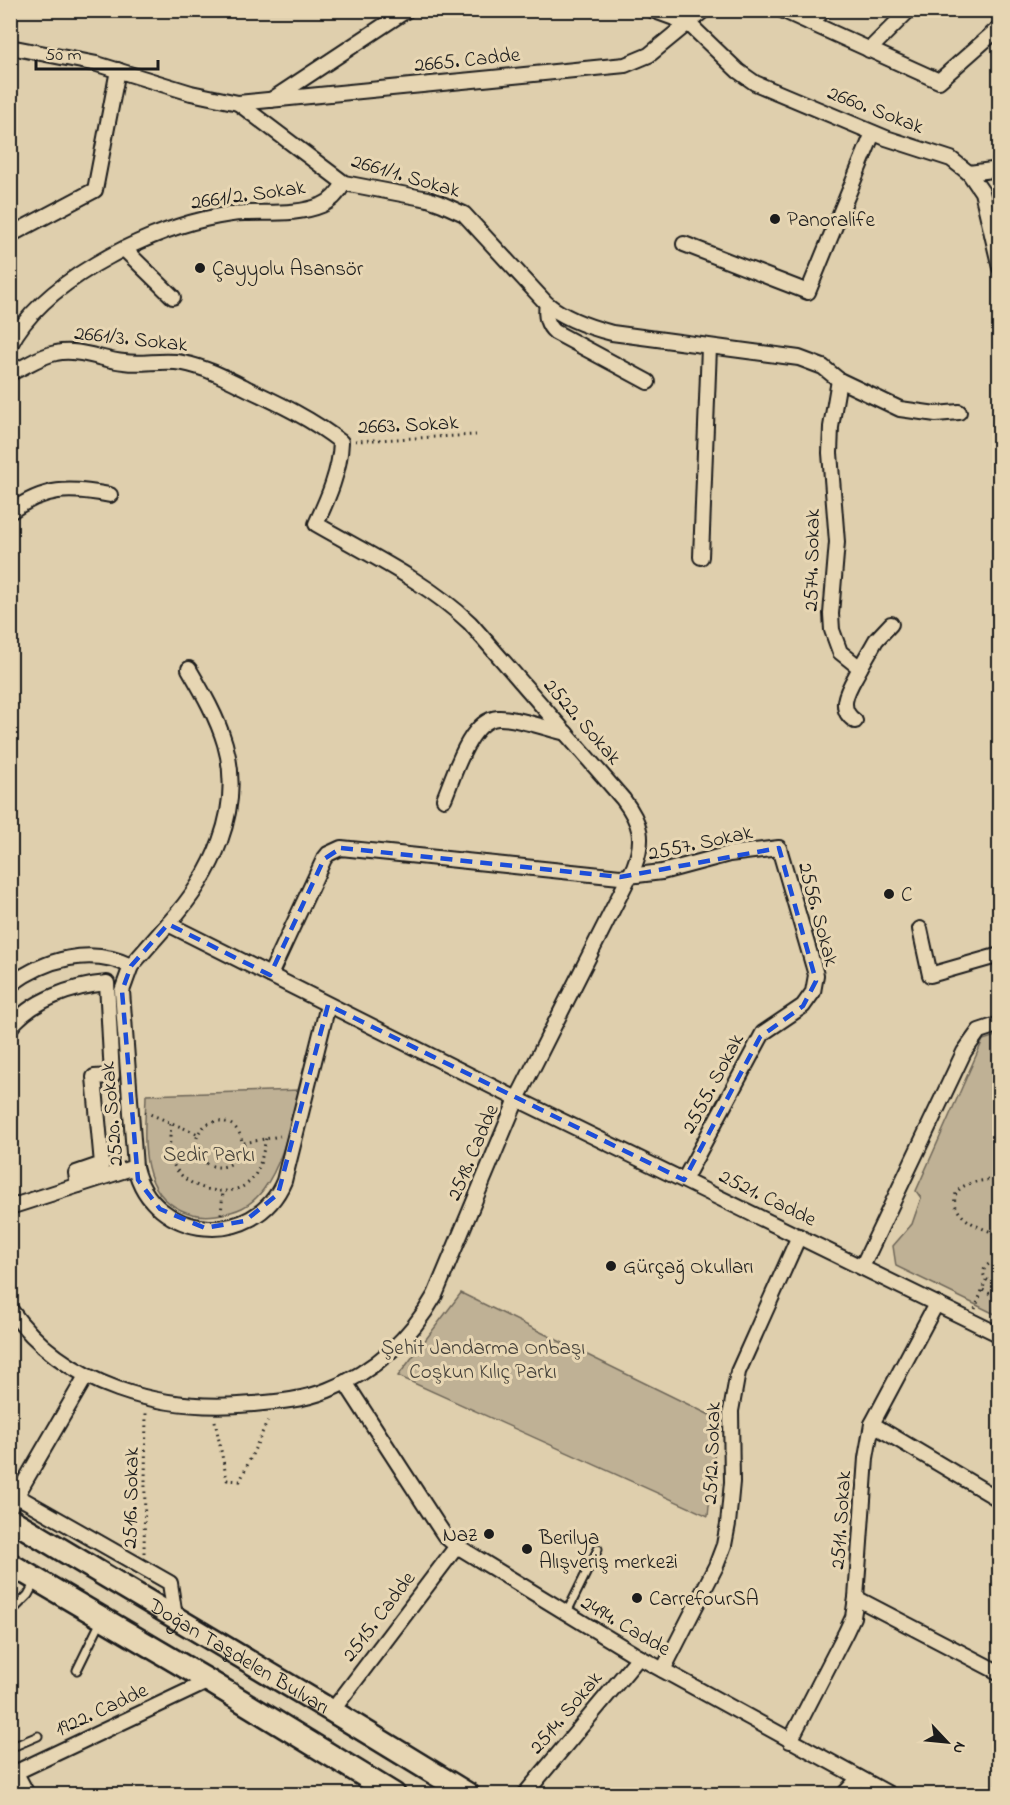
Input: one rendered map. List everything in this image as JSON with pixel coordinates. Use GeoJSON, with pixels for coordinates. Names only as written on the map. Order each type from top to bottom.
{"type":"FeatureCollection","features":[{"type":"Feature","properties":{"kind":"main road","name":"Doğan Taşdelen Bulvarı"},"geometry":{"type":"LineString","coordinates":[[10,1519],[468,1794]]}},
{"type":"Feature","properties":{"kind":"main road","name":"Doğan Taşdelen Bulvarı"},"geometry":{"type":"LineString","coordinates":[[10,1564],[209,1681],[388,1793]]}},
{"type":"Feature","properties":{"kind":"street"},"geometry":{"type":"LineString","coordinates":[[269,101],[407,10]]}},
{"type":"Feature","properties":{"kind":"street"},"geometry":{"type":"LineString","coordinates":[[652,10],[688,23]]}},
{"type":"Feature","properties":{"kind":"street","name":"2665. Cadde"},"geometry":{"type":"LineString","coordinates":[[238,103],[625,64],[649,55],[704,10]]}},
{"type":"Feature","properties":{"kind":"street"},"geometry":{"type":"LineString","coordinates":[[782,10],[939,81],[999,27]]}},
{"type":"Feature","properties":{"kind":"street"},"geometry":{"type":"LineString","coordinates":[[810,23],[824,10]]}},
{"type":"Feature","properties":{"kind":"street"},"geometry":{"type":"LineString","coordinates":[[869,50],[909,10]]}},
{"type":"Feature","properties":{"kind":"street","name":"2660. Sokak"},"geometry":{"type":"LineString","coordinates":[[688,23],[738,71],[755,83],[873,133],[901,144],[940,154],[961,165],[969,172],[982,192],[999,268]]}},
{"type":"Feature","properties":{"kind":"street","name":"2661/1. Sokak"},"geometry":{"type":"LineString","coordinates":[[10,47],[55,54],[118,70],[191,93],[238,103],[344,183],[428,200],[464,214],[547,304],[557,312],[579,322],[612,333],[800,358],[824,367],[839,380],[900,409],[936,414],[959,412]]}},
{"type":"Feature","properties":{"kind":"street"},"geometry":{"type":"LineString","coordinates":[[10,235],[95,190],[118,70]]}},
{"type":"Feature","properties":{"kind":"street"},"geometry":{"type":"LineString","coordinates":[[684,244],[808,292],[873,133]]}},
{"type":"Feature","properties":{"kind":"street"},"geometry":{"type":"LineString","coordinates":[[969,172],[999,170]]}},
{"type":"Feature","properties":{"kind":"street","name":"2661/2. Sokak"},"geometry":{"type":"LineString","coordinates":[[10,345],[23,326],[53,295],[89,268],[124,249],[180,225],[205,219],[246,213],[295,211],[321,205],[332,198],[344,183]]}},
{"type":"Feature","properties":{"kind":"street"},"geometry":{"type":"LineString","coordinates":[[124,249],[173,297]]}},
{"type":"Feature","properties":{"kind":"street"},"geometry":{"type":"LineString","coordinates":[[547,304],[546,318],[555,332],[648,382]]}},
{"type":"Feature","properties":{"kind":"street"},"geometry":{"type":"LineString","coordinates":[[701,557],[709,347]]}},
{"type":"Feature","properties":{"kind":"street","name":"2661/3. Sokak"},"geometry":{"type":"LineString","coordinates":[[10,373],[57,352],[70,352],[124,362],[165,361],[193,365],[295,411],[341,442]]}},
{"type":"Feature","properties":{"kind":"street","name":"2574. Sokak"},"geometry":{"type":"LineString","coordinates":[[839,380],[834,404],[830,453],[837,542],[831,614],[832,630],[840,652],[860,668]]}},
{"type":"Feature","properties":{"kind":"street","name":"2522. Sokak"},"geometry":{"type":"LineString","coordinates":[[341,442],[338,467],[316,524],[421,585],[454,608],[483,637],[623,799],[641,832],[639,855],[629,877],[517,1099]]}},
{"type":"Feature","properties":{"kind":"street"},"geometry":{"type":"LineString","coordinates":[[10,512],[41,494],[56,490],[84,490],[110,495]]}},
{"type":"Feature","properties":{"kind":"street"},"geometry":{"type":"LineString","coordinates":[[855,721],[845,712],[844,704],[876,640],[891,624]]}},
{"type":"Feature","properties":{"kind":"street"},"geometry":{"type":"LineString","coordinates":[[10,986],[43,966],[83,956],[101,956],[131,966],[187,903],[202,879],[226,826],[230,800],[230,775],[225,745],[206,698],[189,669]]}},
{"type":"Feature","properties":{"kind":"street"},"geometry":{"type":"LineString","coordinates":[[444,799],[469,741],[477,729],[487,721],[499,718],[511,719],[566,733]]}},
{"type":"Feature","properties":{"kind":"street","name":"2557. Sokak"},"geometry":{"type":"LineString","coordinates":[[270,975],[324,859],[328,854],[341,848],[629,877],[662,872],[729,854],[779,848]]}},
{"type":"Feature","properties":{"kind":"street","name":"2556. Sokak"},"geometry":{"type":"LineString","coordinates":[[779,848],[816,975],[813,992]]}},
{"type":"Feature","properties":{"kind":"street","name":"2518. Cadde"},"geometry":{"type":"LineString","coordinates":[[10,1309],[36,1340],[57,1357],[86,1376],[146,1399],[212,1407],[276,1402],[317,1394],[345,1382],[392,1350],[406,1337],[426,1311],[435,1295],[517,1099],[168,924]]}},
{"type":"Feature","properties":{"kind":"street"},"geometry":{"type":"LineString","coordinates":[[920,929],[930,975],[999,955]]}},
{"type":"Feature","properties":{"kind":"street","name":"2520. Sokak"},"geometry":{"type":"LineString","coordinates":[[131,966],[122,992],[135,1167],[144,1192],[160,1209],[190,1225],[220,1228],[245,1221],[270,1206],[279,1194],[328,1005]]}},
{"type":"Feature","properties":{"kind":"street"},"geometry":{"type":"LineString","coordinates":[[10,1028],[27,1011],[42,1002],[79,988],[106,983],[112,1076],[94,1077],[102,1164],[76,1173],[78,1185]]}},
{"type":"Feature","properties":{"kind":"street","name":"2555. Sokak"},"geometry":{"type":"LineString","coordinates":[[684,1180],[763,1033],[799,1009],[813,992]]}},
{"type":"Feature","properties":{"kind":"street"},"geometry":{"type":"LineString","coordinates":[[862,1267],[964,1053],[979,1031],[999,1024]]}},
{"type":"Feature","properties":{"kind":"street","name":"2521. Cadde"},"geometry":{"type":"LineString","coordinates":[[517,1099],[999,1335]]}},
{"type":"Feature","properties":{"kind":"street"},"geometry":{"type":"LineString","coordinates":[[10,1207],[135,1167]]}},
{"type":"Feature","properties":{"kind":"street","name":"2512. Sokak"},"geometry":{"type":"LineString","coordinates":[[663,1670],[716,1566],[724,1545],[732,1482],[731,1411],[738,1372],[799,1236]]}},
{"type":"Feature","properties":{"kind":"street","name":"2511. Sokak"},"geometry":{"type":"LineString","coordinates":[[790,1741],[852,1617],[856,1598],[866,1458],[872,1424],[936,1304]]}},
{"type":"Feature","properties":{"kind":"street"},"geometry":{"type":"LineString","coordinates":[[86,1376],[14,1501],[170,1583],[175,1617]]}},
{"type":"Feature","properties":{"kind":"street","name":"2494. Cadde"},"geometry":{"type":"LineString","coordinates":[[345,1382],[445,1536],[457,1546],[639,1657],[889,1794]]}},
{"type":"Feature","properties":{"kind":"street"},"geometry":{"type":"LineString","coordinates":[[872,1424],[999,1500]]}},
{"type":"Feature","properties":{"kind":"street","name":"2515. Cadde"},"geometry":{"type":"LineString","coordinates":[[332,1711],[457,1546]]}},
{"type":"Feature","properties":{"kind":"street"},"geometry":{"type":"LineString","coordinates":[[856,1598],[999,1673]]}},
{"type":"Feature","properties":{"kind":"street","name":"2514. Sokak"},"geometry":{"type":"LineString","coordinates":[[525,1794],[639,1657]]}},
{"type":"Feature","properties":{"kind":"street","name":"1922. Cadde"},"geometry":{"type":"LineString","coordinates":[[13,1774],[209,1681]]}},
{"type":"Feature","properties":{"kind":"street"},"geometry":{"type":"LineString","coordinates":[[13,1774],[27,1794]]}},
{"type":"Feature","properties":{"kind":"street"},"geometry":{"type":"LineString","coordinates":[[844,1794],[859,1778]]}},
{"type":"Feature","properties":{"kind":"lane"},"geometry":{"type":"LineString","coordinates":[[566,1614],[598,1549]]}},
{"type":"Feature","properties":{"kind":"lane"},"geometry":{"type":"LineString","coordinates":[[10,1612],[28,1595],[36,1580]]}},
{"type":"Feature","properties":{"kind":"lane"},"geometry":{"type":"LineString","coordinates":[[77,1670],[102,1619]]}},
{"type":"Feature","properties":{"kind":"lane"},"geometry":{"type":"LineString","coordinates":[[10,1748],[38,1736]]}},
{"type":"Feature","properties":{"kind":"path","name":"2663. Sokak"},"geometry":{"type":"LineString","coordinates":[[341,442],[476,435]]}},
{"type":"Feature","properties":{"kind":"path"},"geometry":{"type":"LineString","coordinates":[[130,1105],[198,1134]]}},
{"type":"Feature","properties":{"kind":"path"},"geometry":{"type":"LineString","coordinates":[[218,1119],[236,1126],[244,1143],[237,1161],[220,1168],[202,1162],[195,1145],[198,1134],[201,1127],[218,1119]]}},
{"type":"Feature","properties":{"kind":"path"},"geometry":{"type":"LineString","coordinates":[[171,1124],[169,1147],[171,1158],[177,1169],[184,1178],[203,1187],[223,1192],[241,1189],[253,1178],[261,1161],[266,1138]]}},
{"type":"Feature","properties":{"kind":"path"},"geometry":{"type":"LineString","coordinates":[[998,1135],[999,1125]]}},
{"type":"Feature","properties":{"kind":"path"},"geometry":{"type":"LineString","coordinates":[[244,1143],[296,1133]]}},
{"type":"Feature","properties":{"kind":"path"},"geometry":{"type":"LineString","coordinates":[[999,1180],[980,1181],[960,1188],[955,1204],[962,1215],[987,1231],[999,1234]]}},
{"type":"Feature","properties":{"kind":"path"},"geometry":{"type":"LineString","coordinates":[[220,1228],[223,1192]]}},
{"type":"Feature","properties":{"kind":"path"},"geometry":{"type":"LineString","coordinates":[[970,1321],[986,1280],[983,1272],[985,1266],[994,1263],[999,1266]]}},
{"type":"Feature","properties":{"kind":"path"},"geometry":{"type":"LineString","coordinates":[[986,1280],[993,1282],[999,1279]]}},
{"type":"Feature","properties":{"kind":"path"},"geometry":{"type":"LineString","coordinates":[[983,1290],[999,1299]]}},
{"type":"Feature","properties":{"kind":"path","name":"2516. Sokak"},"geometry":{"type":"LineString","coordinates":[[144,1568],[146,1399]]}},
{"type":"Feature","properties":{"kind":"path"},"geometry":{"type":"LineString","coordinates":[[212,1407],[227,1480],[240,1481],[276,1402]]}},
{"type":"Feature","properties":{"kind":"highlighted area"},"geometry":{"type":"Polygon","coordinates":[[[341,848],[620,877],[779,848],[816,981],[803,1006],[760,1037],[684,1180],[328,1005],[278,1194],[245,1221],[205,1228],[160,1209],[138,1180],[122,991],[131,966],[168,924],[270,975],[324,859],[341,848]]]}},
{"type":"Feature","properties":{"kind":"green space"},"geometry":{"type":"Polygon","coordinates":[[[1000,1035],[999,1316],[896,1266],[893,1246],[912,1224],[921,1198],[916,1191],[983,1040],[1000,1035]]]}},
{"type":"Feature","properties":{"kind":"green space","name":"Sedir Parkı"},"geometry":{"type":"Polygon","coordinates":[[[299,1090],[286,1142],[276,1167],[263,1190],[248,1205],[224,1214],[198,1215],[181,1210],[167,1201],[157,1189],[150,1175],[145,1144],[146,1095],[299,1090]]]}},
{"type":"Feature","properties":{"kind":"green space","name":"Şehit Jandarma Onbaşı Coşkun Kılıç Parkı"},"geometry":{"type":"Polygon","coordinates":[[[461,1293],[718,1419],[708,1516],[398,1376],[461,1293]]]}},
{"type":"Feature","properties":{"kind":"place","name":"Panoralife"},"geometry":{"type":"Point","coordinates":[775,219]}},
{"type":"Feature","properties":{"kind":"place","name":"Çayyolu Asansör"},"geometry":{"type":"Point","coordinates":[200,268]}},
{"type":"Feature","properties":{"kind":"place","name":"C"},"geometry":{"type":"Point","coordinates":[889,894]}},
{"type":"Feature","properties":{"kind":"place","name":"Gürçağ Okulları"},"geometry":{"type":"Point","coordinates":[611,1266]}},
{"type":"Feature","properties":{"kind":"place","name":"Naz"},"geometry":{"type":"Point","coordinates":[489,1534]}},
{"type":"Feature","properties":{"kind":"place","name":"Berilya Alışveriş merkezi"},"geometry":{"type":"Point","coordinates":[527,1549]}},
{"type":"Feature","properties":{"kind":"place","name":"CarrefourSA"},"geometry":{"type":"Point","coordinates":[637,1598]}}]}
